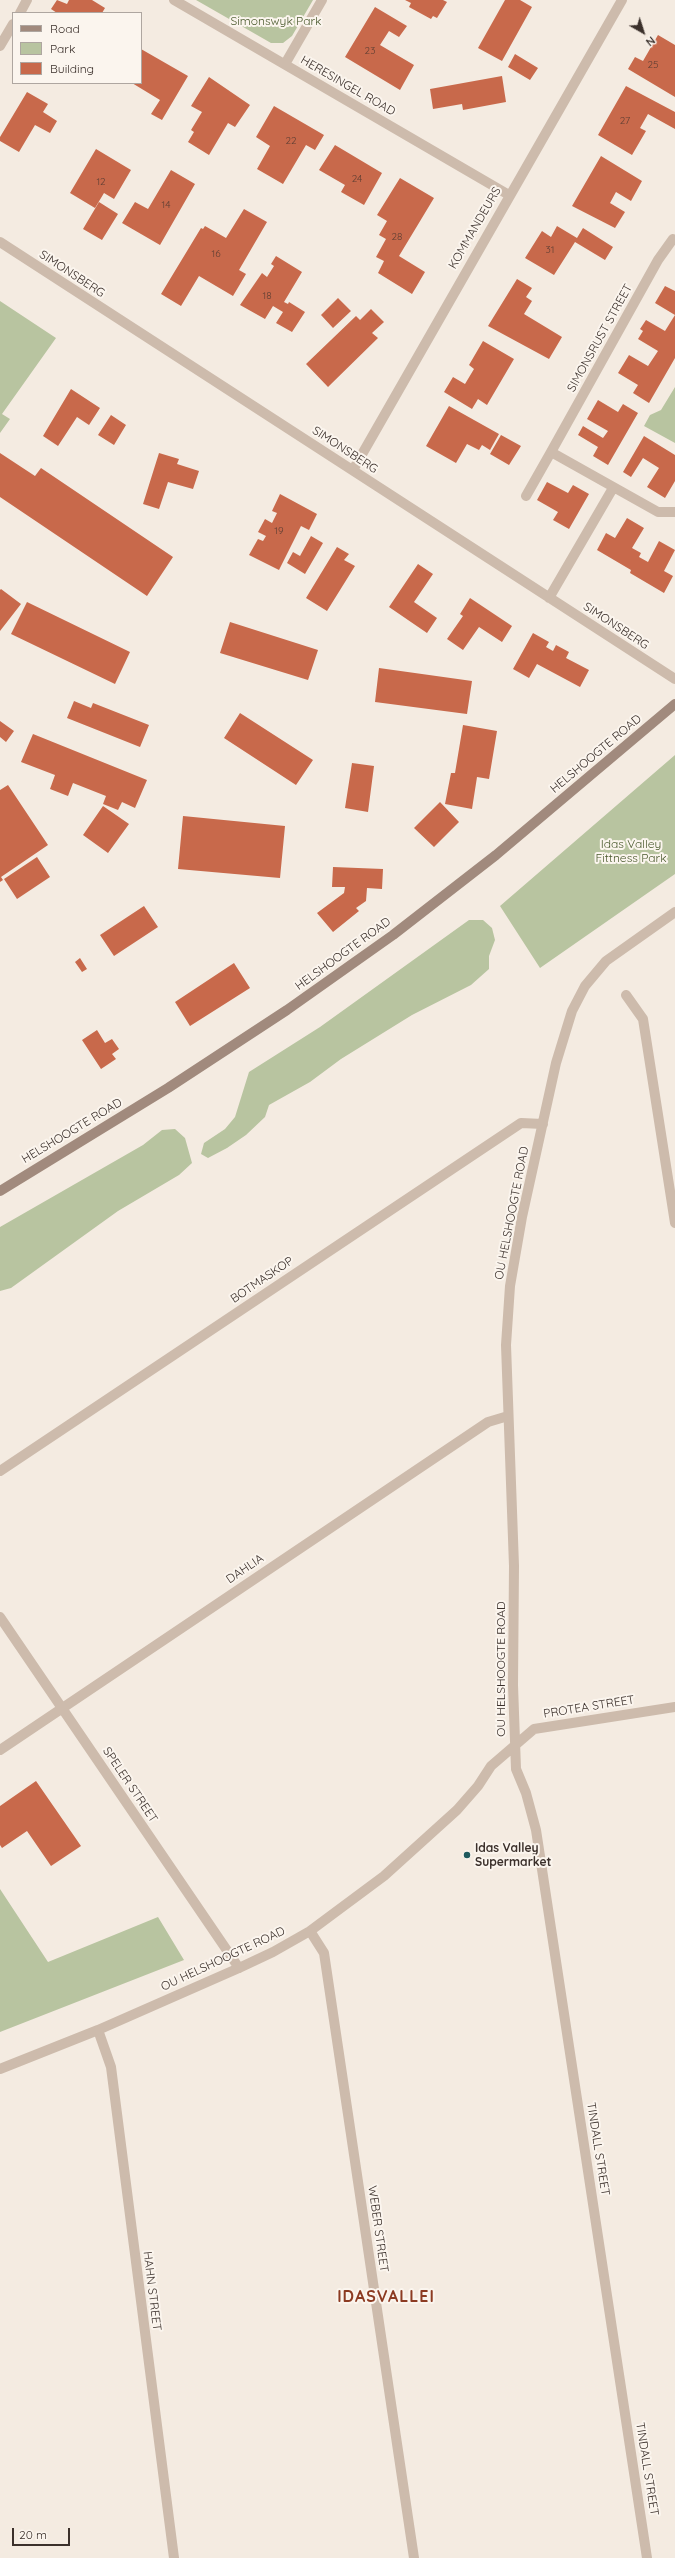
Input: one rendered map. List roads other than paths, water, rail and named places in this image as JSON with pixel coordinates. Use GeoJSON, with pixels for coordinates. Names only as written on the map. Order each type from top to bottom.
{"type":"FeatureCollection","features":[{"type":"Feature","properties":{"kind":"main road","name":"HELSHOOGTE ROAD"},"geometry":{"type":"LineString","coordinates":[[0,1191],[182,1079],[287,1010],[393,935],[496,855],[675,704]]}},
{"type":"Feature","properties":{"kind":"street"},"geometry":{"type":"LineString","coordinates":[[21,12],[27,0]]}},
{"type":"Feature","properties":{"kind":"street","name":"HERESINGEL ROAD"},"geometry":{"type":"LineString","coordinates":[[174,0],[509,195]]}},
{"type":"Feature","properties":{"kind":"street"},"geometry":{"type":"LineString","coordinates":[[285,64],[322,0]]}},
{"type":"Feature","properties":{"kind":"street","name":"KOMMANDEURS"},"geometry":{"type":"LineString","coordinates":[[353,470],[509,195],[622,0]]}},
{"type":"Feature","properties":{"kind":"street"},"geometry":{"type":"LineString","coordinates":[[0,46],[12,26]]}},
{"type":"Feature","properties":{"kind":"street","name":"SIMONSRUST STREET"},"geometry":{"type":"LineString","coordinates":[[526,496],[654,267],[673,239]]}},
{"type":"Feature","properties":{"kind":"street","name":"SIMONSBERG"},"geometry":{"type":"LineString","coordinates":[[0,242],[675,679]]}},
{"type":"Feature","properties":{"kind":"street"},"geometry":{"type":"LineString","coordinates":[[551,452],[658,512],[675,512]]}},
{"type":"Feature","properties":{"kind":"street"},"geometry":{"type":"LineString","coordinates":[[550,598],[613,488]]}},
{"type":"Feature","properties":{"kind":"street","name":"OU HELSHOOGTE ROAD"},"geometry":{"type":"LineString","coordinates":[[0,2069],[98,2030],[238,1968],[273,1952],[310,1931],[384,1876],[457,1810],[478,1786],[491,1766],[514,1746],[514,1566],[506,1345],[510,1286],[522,1217],[556,1063],[572,1011],[585,986],[606,961],[675,912]]}},
{"type":"Feature","properties":{"kind":"street"},"geometry":{"type":"LineString","coordinates":[[626,995],[643,1019],[675,1223]]}},
{"type":"Feature","properties":{"kind":"street","name":"BOTMASKOP"},"geometry":{"type":"LineString","coordinates":[[0,1471],[521,1124],[543,1124]]}},
{"type":"Feature","properties":{"kind":"street","name":"DAHLIA"},"geometry":{"type":"LineString","coordinates":[[0,1750],[488,1422],[508,1416]]}},
{"type":"Feature","properties":{"kind":"street","name":"SPELER STREET"},"geometry":{"type":"LineString","coordinates":[[0,1617],[238,1968]]}},
{"type":"Feature","properties":{"kind":"street","name":"PROTEA STREET"},"geometry":{"type":"LineString","coordinates":[[514,1746],[534,1729],[675,1707]]}},
{"type":"Feature","properties":{"kind":"street","name":"TINDALL STREET"},"geometry":{"type":"LineString","coordinates":[[514,1746],[516,1769],[526,1793],[536,1830],[647,2558]]}},
{"type":"Feature","properties":{"kind":"street","name":"WEBER STREET"},"geometry":{"type":"LineString","coordinates":[[310,1931],[324,1953],[414,2558]]}},
{"type":"Feature","properties":{"kind":"street","name":"HAHN STREET"},"geometry":{"type":"LineString","coordinates":[[98,2030],[110,2067],[174,2558]]}},
{"type":"Feature","properties":{"kind":"place","name":"Idas Valley Supermarket"},"geometry":{"type":"Point","coordinates":[467,1855]}},
{"type":"Feature","properties":{"kind":"district","name":"IDASVALLEI"},"geometry":{"type":"Point","coordinates":[386,2297]}},
{"type":"Feature","properties":{"kind":"park label","name":"Simonswyk Park"},"geometry":{"type":"Point","coordinates":[276,21]}},
{"type":"Feature","properties":{"kind":"park label","name":"Idas Valley Fittness Park"},"geometry":{"type":"Point","coordinates":[631,851]}}]}
